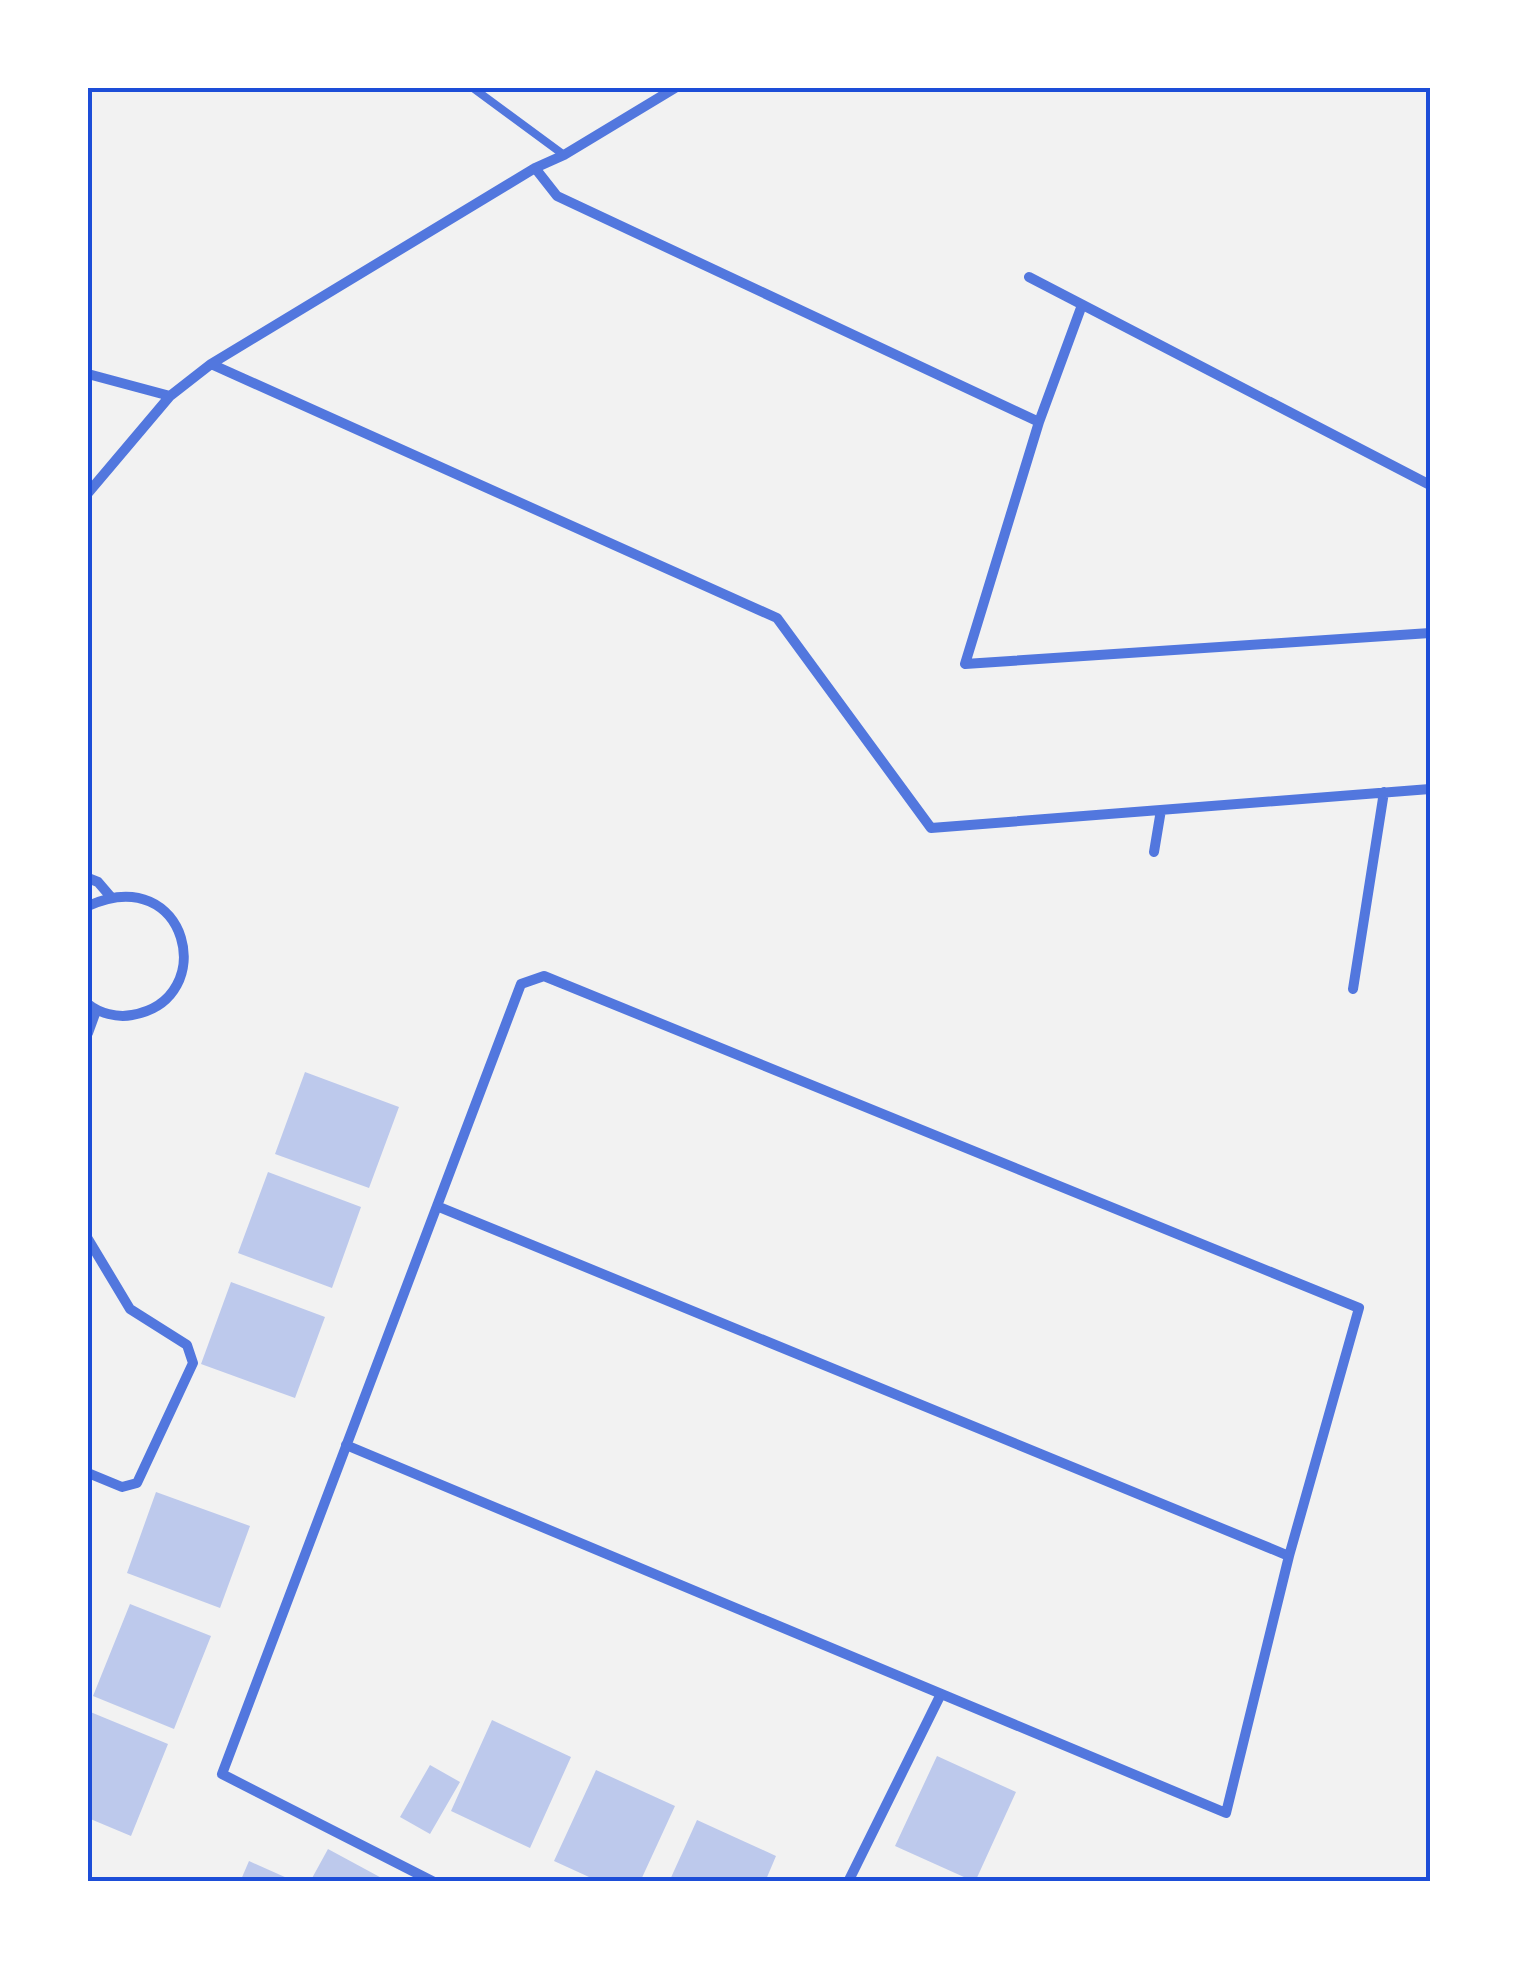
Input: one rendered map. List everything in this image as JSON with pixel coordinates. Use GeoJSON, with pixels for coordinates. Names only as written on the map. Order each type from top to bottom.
{"type":"FeatureCollection","features":[{"type":"Feature","properties":{"kind":"street"},"geometry":{"type":"LineString","coordinates":[[88,493],[170,396],[211,364],[534,168],[564,155],[675,88]]}},
{"type":"Feature","properties":{"kind":"street"},"geometry":{"type":"LineString","coordinates":[[534,168],[556,196],[1039,422]]}},
{"type":"Feature","properties":{"kind":"street"},"geometry":{"type":"LineString","coordinates":[[1029,277],[1430,485]]}},
{"type":"Feature","properties":{"kind":"street"},"geometry":{"type":"LineString","coordinates":[[1082,305],[1039,422],[964,664],[1430,633]]}},
{"type":"Feature","properties":{"kind":"street"},"geometry":{"type":"LineString","coordinates":[[211,364],[777,618],[930,828],[1430,789]]}},
{"type":"Feature","properties":{"kind":"street"},"geometry":{"type":"LineString","coordinates":[[88,374],[170,396]]}},
{"type":"Feature","properties":{"kind":"street"},"geometry":{"type":"LineString","coordinates":[[1353,989],[1384,792]]}},
{"type":"Feature","properties":{"kind":"street"},"geometry":{"type":"LineString","coordinates":[[1154,852],[1161,810]]}},
{"type":"Feature","properties":{"kind":"street"},"geometry":{"type":"LineString","coordinates":[[88,878],[98,882],[110,896]]}},
{"type":"Feature","properties":{"kind":"street"},"geometry":{"type":"LineString","coordinates":[[88,906],[110,896],[132,896],[154,903],[171,918],[182,938],[184,962],[178,983],[164,1002],[145,1013],[123,1017],[92,1007],[88,1034]]}},
{"type":"Feature","properties":{"kind":"street"},"geometry":{"type":"LineString","coordinates":[[346,1445],[1226,1813],[1289,1556],[1359,1308],[544,976],[521,984],[346,1445],[222,1774],[434,1882]]}},
{"type":"Feature","properties":{"kind":"street"},"geometry":{"type":"LineString","coordinates":[[437,1206],[1289,1556]]}},
{"type":"Feature","properties":{"kind":"street"},"geometry":{"type":"LineString","coordinates":[[88,1239],[130,1310],[187,1345],[192,1363],[137,1483],[122,1487],[88,1473]]}},
{"type":"Feature","properties":{"kind":"street"},"geometry":{"type":"LineString","coordinates":[[848,1882],[941,1694]]}},
{"type":"Feature","properties":{"kind":"lane"},"geometry":{"type":"LineString","coordinates":[[473,88],[564,155]]}},
{"type":"Feature","properties":{"kind":"building"},"geometry":{"type":"Polygon","coordinates":[[[305,1072],[399,1107],[369,1188],[275,1154],[305,1072]]]}},
{"type":"Feature","properties":{"kind":"building"},"geometry":{"type":"Polygon","coordinates":[[[268,1172],[361,1207],[332,1288],[238,1253],[268,1172]]]}},
{"type":"Feature","properties":{"kind":"building"},"geometry":{"type":"Polygon","coordinates":[[[231,1282],[325,1317],[295,1398],[201,1364],[231,1282]]]}},
{"type":"Feature","properties":{"kind":"building"},"geometry":{"type":"Polygon","coordinates":[[[156,1492],[250,1526],[220,1608],[127,1573],[156,1492]]]}},
{"type":"Feature","properties":{"kind":"building"},"geometry":{"type":"Polygon","coordinates":[[[130,1604],[211,1636],[174,1729],[93,1696],[130,1604]]]}},
{"type":"Feature","properties":{"kind":"building"},"geometry":{"type":"Polygon","coordinates":[[[88,1711],[168,1744],[131,1836],[88,1818],[88,1711]]]}},
{"type":"Feature","properties":{"kind":"building"},"geometry":{"type":"Polygon","coordinates":[[[492,1720],[571,1757],[530,1848],[451,1811],[492,1720]]]}},
{"type":"Feature","properties":{"kind":"building"},"geometry":{"type":"Polygon","coordinates":[[[937,1756],[1016,1792],[975,1882],[895,1846],[937,1756]]]}},
{"type":"Feature","properties":{"kind":"building"},"geometry":{"type":"Polygon","coordinates":[[[430,1765],[460,1782],[430,1834],[400,1817],[430,1765]]]}},
{"type":"Feature","properties":{"kind":"building"},"geometry":{"type":"Polygon","coordinates":[[[596,1770],[675,1806],[640,1882],[600,1882],[554,1861],[596,1770]]]}},
{"type":"Feature","properties":{"kind":"building"},"geometry":{"type":"Polygon","coordinates":[[[697,1820],[776,1856],[765,1882],[669,1882],[697,1820]]]}},
{"type":"Feature","properties":{"kind":"building"},"geometry":{"type":"Polygon","coordinates":[[[328,1849],[389,1882],[314,1882],[311,1880],[328,1849]]]}},
{"type":"Feature","properties":{"kind":"building"},"geometry":{"type":"Polygon","coordinates":[[[249,1861],[296,1882],[240,1882],[249,1861]]]}}]}
